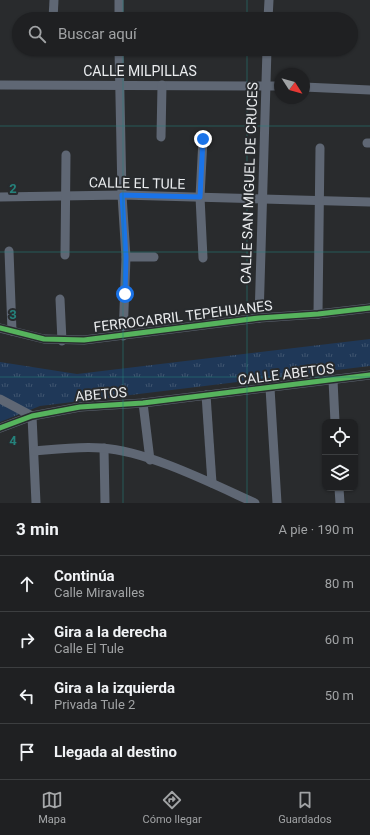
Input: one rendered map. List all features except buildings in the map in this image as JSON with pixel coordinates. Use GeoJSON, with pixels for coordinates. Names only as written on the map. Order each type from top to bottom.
{"type":"FeatureCollection","features":[{"type":"Feature","properties":{"kind":"street"},"geometry":{"type":"LineString","coordinates":[[53,12],[54,0]]}},
{"type":"Feature","properties":{"kind":"street"},"geometry":{"type":"LineString","coordinates":[[118,0],[119,12]]}},
{"type":"Feature","properties":{"kind":"street"},"geometry":{"type":"LineString","coordinates":[[268,12],[269,0]]}},
{"type":"Feature","properties":{"kind":"street"},"geometry":{"type":"LineString","coordinates":[[119,56],[122,195],[126,257],[123,336]]}},
{"type":"Feature","properties":{"kind":"street","name":"CALLE SAN MIGUEL DE CRUCES"},"geometry":{"type":"LineString","coordinates":[[259,318],[267,56]]}},
{"type":"Feature","properties":{"kind":"street","name":"CALLE MILPILLAS"},"geometry":{"type":"LineString","coordinates":[[0,85],[120,84],[274,86]]}},
{"type":"Feature","properties":{"kind":"street"},"geometry":{"type":"LineString","coordinates":[[161,137],[162,85]]}},
{"type":"Feature","properties":{"kind":"street"},"geometry":{"type":"LineString","coordinates":[[310,87],[370,90]]}},
{"type":"Feature","properties":{"kind":"street"},"geometry":{"type":"LineString","coordinates":[[203,139],[200,197],[203,258]]}},
{"type":"Feature","properties":{"kind":"street"},"geometry":{"type":"LineString","coordinates":[[318,314],[318,202],[320,148]]}},
{"type":"Feature","properties":{"kind":"street"},"geometry":{"type":"LineString","coordinates":[[66,156],[66,255]]}},
{"type":"Feature","properties":{"kind":"street","name":"CALLE EL TULE"},"geometry":{"type":"LineString","coordinates":[[0,197],[122,195],[318,202],[370,202]]}},
{"type":"Feature","properties":{"kind":"street"},"geometry":{"type":"LineString","coordinates":[[9,250],[12,331]]}},
{"type":"Feature","properties":{"kind":"street"},"geometry":{"type":"LineString","coordinates":[[126,257],[154,257]]}},
{"type":"Feature","properties":{"kind":"street"},"geometry":{"type":"LineString","coordinates":[[60,299],[62,341]]}},
{"type":"Feature","properties":{"kind":"street","name":"FERROCARRIL TEPEHUANES"},"geometry":{"type":"LineString","coordinates":[[0,328],[44,339],[62,341],[123,336],[259,318],[318,314],[370,308]]}},
{"type":"Feature","properties":{"kind":"street","name":"CALLE ABETOS"},"geometry":{"type":"LineString","coordinates":[[206,395],[370,375]]}},
{"type":"Feature","properties":{"kind":"street"},"geometry":{"type":"LineString","coordinates":[[333,380],[335,419]]}},
{"type":"Feature","properties":{"kind":"street"},"geometry":{"type":"LineString","coordinates":[[270,388],[277,503]]}},
{"type":"Feature","properties":{"kind":"street"},"geometry":{"type":"LineString","coordinates":[[206,395],[212,483]]}},
{"type":"Feature","properties":{"kind":"street","name":"ABETOS"},"geometry":{"type":"LineString","coordinates":[[0,428],[32,416],[80,407],[143,403],[206,395]]}},
{"type":"Feature","properties":{"kind":"street"},"geometry":{"type":"LineString","coordinates":[[0,399],[32,416],[35,451],[36,503]]}},
{"type":"Feature","properties":{"kind":"street"},"geometry":{"type":"LineString","coordinates":[[143,403],[150,460]]}},
{"type":"Feature","properties":{"kind":"street"},"geometry":{"type":"LineString","coordinates":[[35,451],[104,448],[135,454],[212,483],[255,503]]}},
{"type":"Feature","properties":{"kind":"street"},"geometry":{"type":"LineString","coordinates":[[104,448],[106,503]]}},
{"type":"Feature","properties":{"kind":"street"},"geometry":{"type":"LineString","coordinates":[[340,491],[340,503]]}},
{"type":"Feature","properties":{"kind":"green space"},"geometry":{"type":"Polygon","coordinates":[[[370,339],[370,366],[40,406],[0,422],[0,362],[77,374],[370,339]]]}},
{"type":"Feature","properties":{"kind":"cycle path"},"geometry":{"type":"LineString","coordinates":[[0,328],[44,339],[84,340],[259,318],[318,314],[370,308]]}},
{"type":"Feature","properties":{"kind":"cycle path"},"geometry":{"type":"LineString","coordinates":[[0,428],[32,416],[80,407],[143,403],[370,375]]}},
{"type":"Feature","properties":{"kind":"route"},"geometry":{"type":"LineString","coordinates":[[125,294],[126,257],[122,195],[200,197],[203,139]]}}]}
